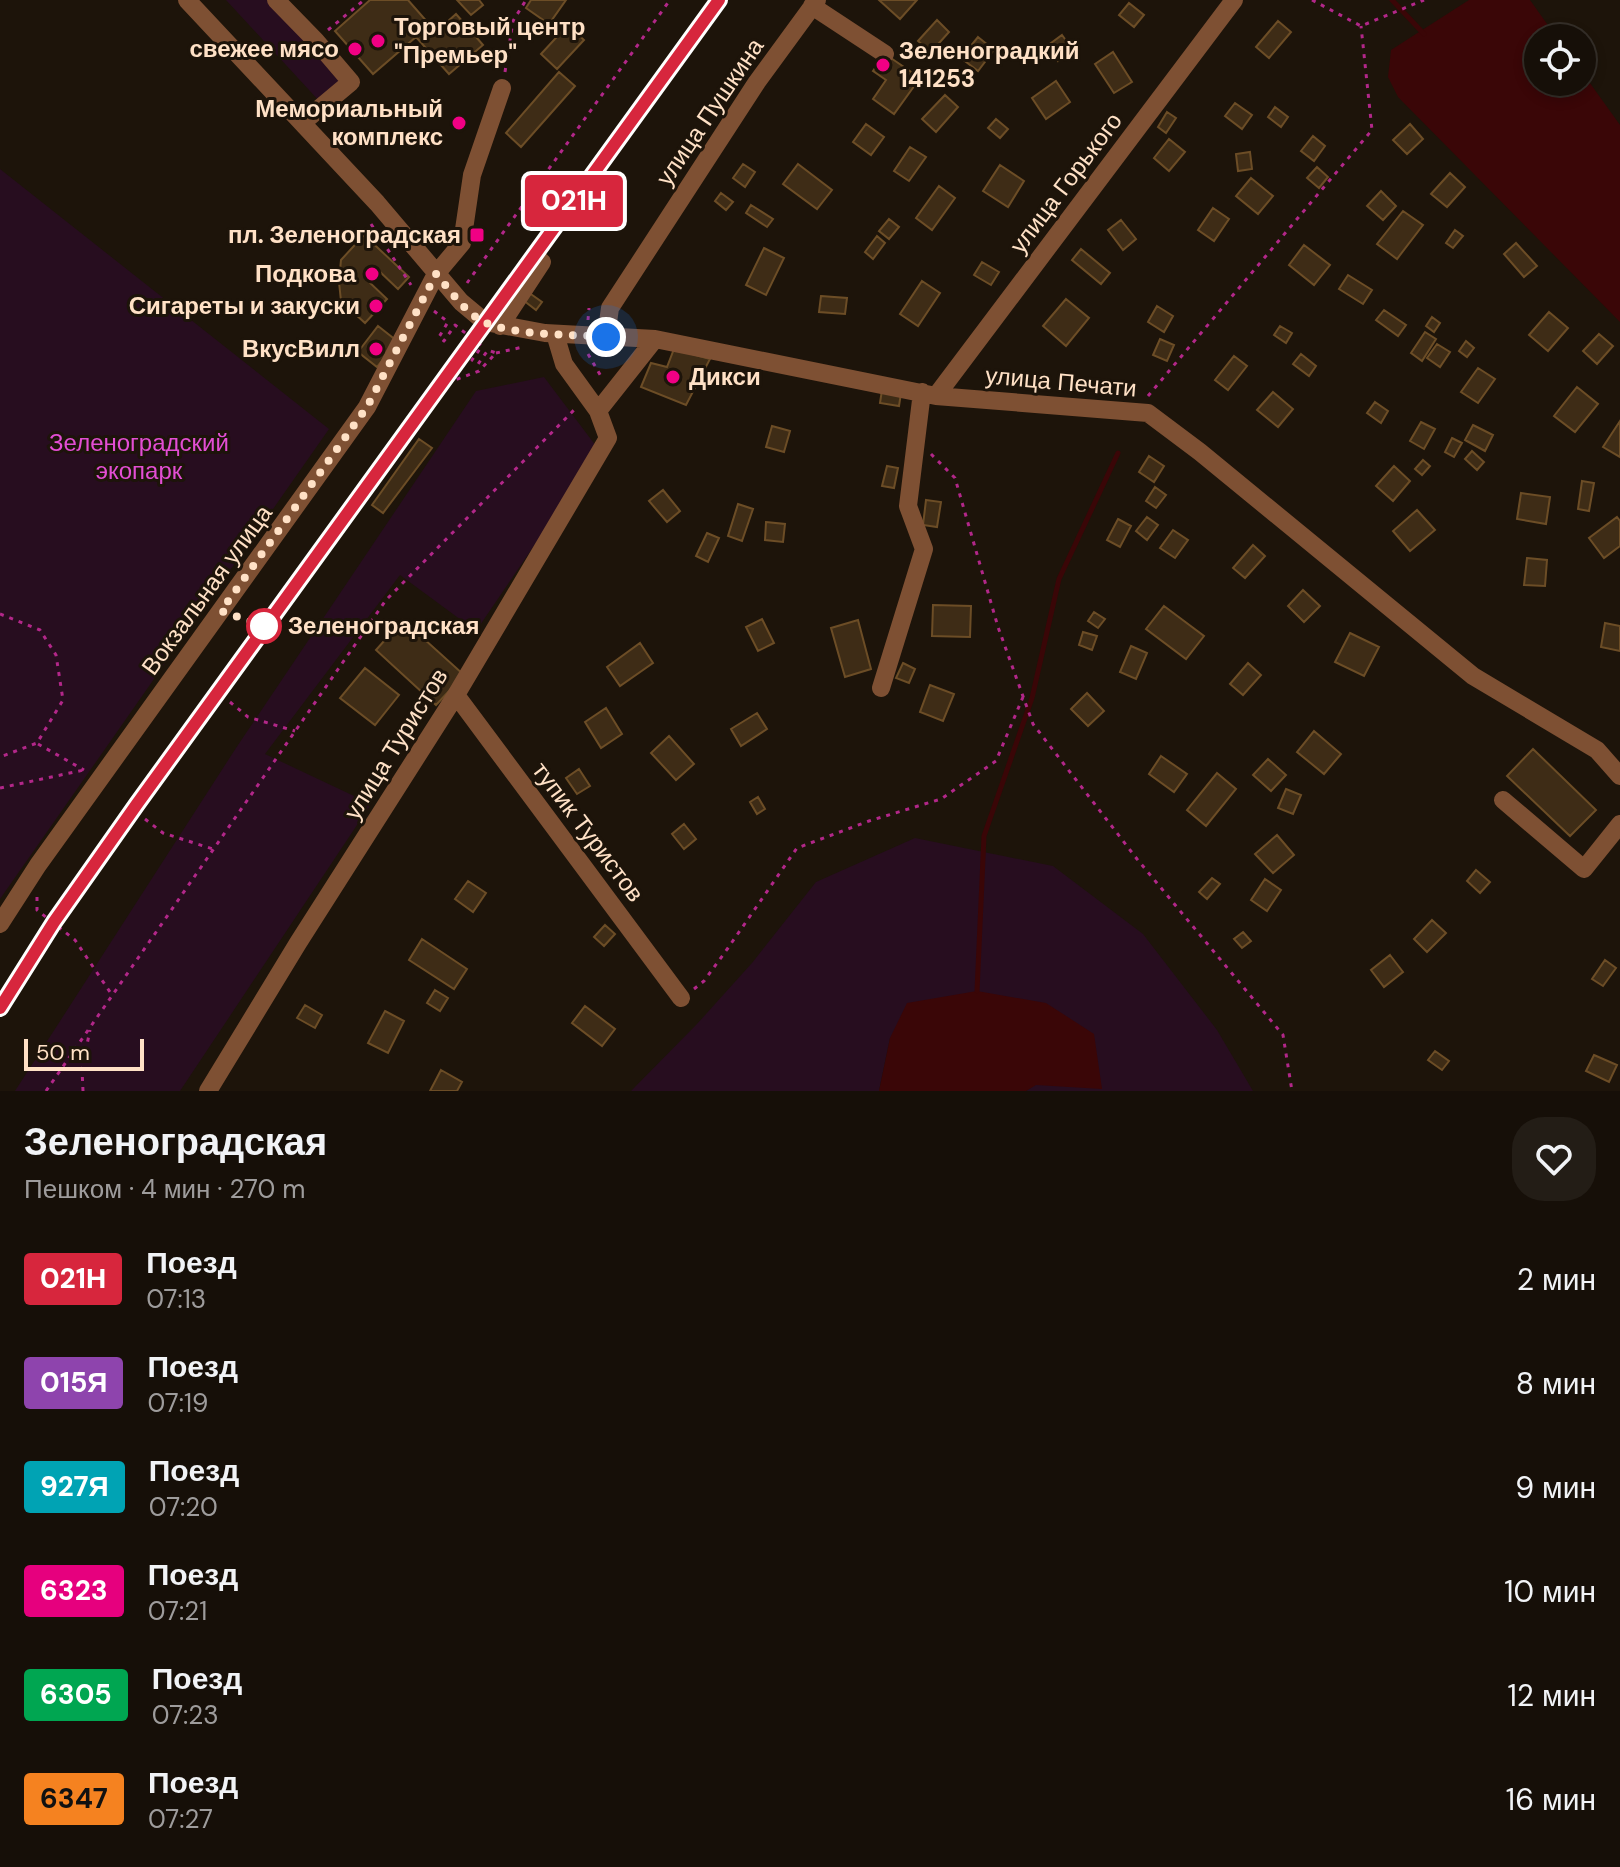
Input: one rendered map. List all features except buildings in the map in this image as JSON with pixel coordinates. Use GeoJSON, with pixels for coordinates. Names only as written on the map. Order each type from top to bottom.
{"type":"FeatureCollection","features":[{"type":"Feature","properties":{"kind":"street"},"geometry":{"type":"LineString","coordinates":[[187,0],[377,203],[436,274]]}},
{"type":"Feature","properties":{"kind":"street"},"geometry":{"type":"LineString","coordinates":[[276,0],[351,82],[302,123]]}},
{"type":"Feature","properties":{"kind":"street","name":"улица Горького"},"geometry":{"type":"LineString","coordinates":[[929,394],[1234,0]]}},
{"type":"Feature","properties":{"kind":"street"},"geometry":{"type":"LineString","coordinates":[[814,3],[885,54]]}},
{"type":"Feature","properties":{"kind":"street","name":"улица Пушкина"},"geometry":{"type":"LineString","coordinates":[[597,336],[610,308],[757,82],[814,3]]}},
{"type":"Feature","properties":{"kind":"street","name":"Вокзальная улица"},"geometry":{"type":"LineString","coordinates":[[0,924],[38,865],[367,407],[436,274],[462,243],[472,175],[502,88]]}},
{"type":"Feature","properties":{"kind":"street"},"geometry":{"type":"LineString","coordinates":[[500,326],[542,262]]}},
{"type":"Feature","properties":{"kind":"street","name":"улица Печати"},"geometry":{"type":"LineString","coordinates":[[436,274],[477,317],[500,326],[555,334],[655,339],[929,394],[1148,413],[1473,676],[1597,750],[1620,776]]}},
{"type":"Feature","properties":{"kind":"street","name":"улица Туристов"},"geometry":{"type":"LineString","coordinates":[[208,1091],[456,695],[608,438],[593,404],[564,364],[555,334]]}},
{"type":"Feature","properties":{"kind":"street"},"geometry":{"type":"LineString","coordinates":[[593,404],[655,339]]}},
{"type":"Feature","properties":{"kind":"street"},"geometry":{"type":"LineString","coordinates":[[881,688],[924,549],[908,506],[916,439],[929,394]]}},
{"type":"Feature","properties":{"kind":"street","name":"тупик Туристов"},"geometry":{"type":"LineString","coordinates":[[456,695],[681,998]]}},
{"type":"Feature","properties":{"kind":"street"},"geometry":{"type":"LineString","coordinates":[[1503,800],[1584,869],[1620,824]]}},
{"type":"Feature","properties":{"kind":"path"},"geometry":{"type":"LineString","coordinates":[[316,41],[364,0]]}},
{"type":"Feature","properties":{"kind":"path"},"geometry":{"type":"LineString","coordinates":[[502,88],[513,21],[526,0]]}},
{"type":"Feature","properties":{"kind":"path"},"geometry":{"type":"LineString","coordinates":[[462,291],[670,0]]}},
{"type":"Feature","properties":{"kind":"path"},"geometry":{"type":"LineString","coordinates":[[1312,0],[1361,26]]}},
{"type":"Feature","properties":{"kind":"path"},"geometry":{"type":"LineString","coordinates":[[1361,26],[1424,0]]}},
{"type":"Feature","properties":{"kind":"path"},"geometry":{"type":"LineString","coordinates":[[1147,398],[1372,130],[1361,26]]}},
{"type":"Feature","properties":{"kind":"path"},"geometry":{"type":"LineString","coordinates":[[422,302],[448,322],[439,337],[444,341],[455,325],[482,346],[472,360],[478,364],[488,350],[496,353],[479,371],[455,380]]}},
{"type":"Feature","properties":{"kind":"path"},"geometry":{"type":"LineString","coordinates":[[46,1091],[386,600],[593,404],[604,382],[584,349],[597,336],[589,308]]}},
{"type":"Feature","properties":{"kind":"path"},"geometry":{"type":"LineString","coordinates":[[916,439],[955,478],[998,627],[1033,724],[1137,859],[1283,1035],[1292,1091]]}},
{"type":"Feature","properties":{"kind":"path"},"geometry":{"type":"LineString","coordinates":[[0,614],[40,630],[56,655],[63,700],[37,743],[0,757]]}},
{"type":"Feature","properties":{"kind":"path"},"geometry":{"type":"LineString","coordinates":[[681,998],[704,981],[797,848],[941,799],[996,761],[1023,697]]}},
{"type":"Feature","properties":{"kind":"path"},"geometry":{"type":"LineString","coordinates":[[230,702],[248,717],[295,731]]}},
{"type":"Feature","properties":{"kind":"path"},"geometry":{"type":"LineString","coordinates":[[0,788],[84,770],[37,743]]}},
{"type":"Feature","properties":{"kind":"path"},"geometry":{"type":"LineString","coordinates":[[145,819],[163,833],[213,849]]}},
{"type":"Feature","properties":{"kind":"path"},"geometry":{"type":"LineString","coordinates":[[37,895],[37,910],[75,940],[112,995]]}},
{"type":"Feature","properties":{"kind":"path"},"geometry":{"type":"LineString","coordinates":[[83,1091],[82,1069],[91,1027]]}},
{"type":"Feature","properties":{"kind":"green space"},"geometry":{"type":"Polygon","coordinates":[[[226,0],[268,0],[344,82],[321,103],[226,0]]]}},
{"type":"Feature","properties":{"kind":"green space","name":"Зеленоградский экопарк"},"geometry":{"type":"Polygon","coordinates":[[[0,169],[329,429],[0,899],[0,169]]]}},
{"type":"Feature","properties":{"kind":"green space"},"geometry":{"type":"Polygon","coordinates":[[[544,377],[599,450],[476,631],[400,575],[265,754],[371,804],[180,1091],[15,1091],[236,748],[476,391],[544,377]]]}},
{"type":"Feature","properties":{"kind":"green space"},"geometry":{"type":"Polygon","coordinates":[[[915,838],[1053,866],[1143,934],[1217,1030],[1253,1091],[1026,1091],[1036,1084],[1102,1088],[890,1038],[879,1091],[631,1091],[752,963],[816,882],[915,838]]]}},
{"type":"Feature","properties":{"kind":"shaded area"},"geometry":{"type":"Polygon","coordinates":[[[1469,0],[1530,0],[1547,24],[1524,24],[1524,96],[1596,96],[1596,92],[1620,125],[1620,322],[1398,97],[1388,77],[1391,50],[1469,0]]]}},
{"type":"Feature","properties":{"kind":"shaded area"},"geometry":{"type":"Polygon","coordinates":[[[977,991],[1046,1003],[1094,1034],[1102,1089],[1036,1085],[1026,1091],[879,1091],[890,1038],[907,1003],[977,991]]]}},
{"type":"Feature","properties":{"kind":"waterway"},"geometry":{"type":"LineString","coordinates":[[1392,0],[1424,34]]}},
{"type":"Feature","properties":{"kind":"waterway"},"geometry":{"type":"LineString","coordinates":[[977,991],[984,836],[1032,698],[1059,579],[1118,453]]}},
{"type":"Feature","properties":{"kind":"railway"},"geometry":{"type":"LineString","coordinates":[[0,1008],[101,855],[719,0]]}},
{"type":"Feature","properties":{"kind":"train","name":"021Н"},"geometry":{"type":"LineString","coordinates":[[0,1008],[54,922],[137,804],[719,0]]}},
{"type":"Feature","properties":{"kind":"place","name":"Торговый центр \"Премьер\""},"geometry":{"type":"Point","coordinates":[378,41]}},
{"type":"Feature","properties":{"kind":"place","name":"свежее мясо"},"geometry":{"type":"Point","coordinates":[355,49]}},
{"type":"Feature","properties":{"kind":"place","name":"Зеленоградкий 141253"},"geometry":{"type":"Point","coordinates":[883,65]}},
{"type":"Feature","properties":{"kind":"place","name":"Мемориальный комплекс"},"geometry":{"type":"Point","coordinates":[459,123]}},
{"type":"Feature","properties":{"kind":"place","name":"пл. Зеленоградская"},"geometry":{"type":"Point","coordinates":[477,235]}},
{"type":"Feature","properties":{"kind":"place","name":"Подкова"},"geometry":{"type":"Point","coordinates":[372,274]}},
{"type":"Feature","properties":{"kind":"place","name":"Сигареты и закуски"},"geometry":{"type":"Point","coordinates":[376,306]}},
{"type":"Feature","properties":{"kind":"place","name":"ВкусВилл"},"geometry":{"type":"Point","coordinates":[376,349]}},
{"type":"Feature","properties":{"kind":"place","name":"Дикси"},"geometry":{"type":"Point","coordinates":[673,377]}},
{"type":"Feature","properties":{"kind":"place","name":"Зеленоградская"},"geometry":{"type":"Point","coordinates":[264,626]}},
{"type":"Feature","properties":{"kind":"route"},"geometry":{"type":"LineString","coordinates":[[264,626],[221,611],[367,407],[436,274],[461,302],[485,322],[545,333],[606,337]]}}]}
